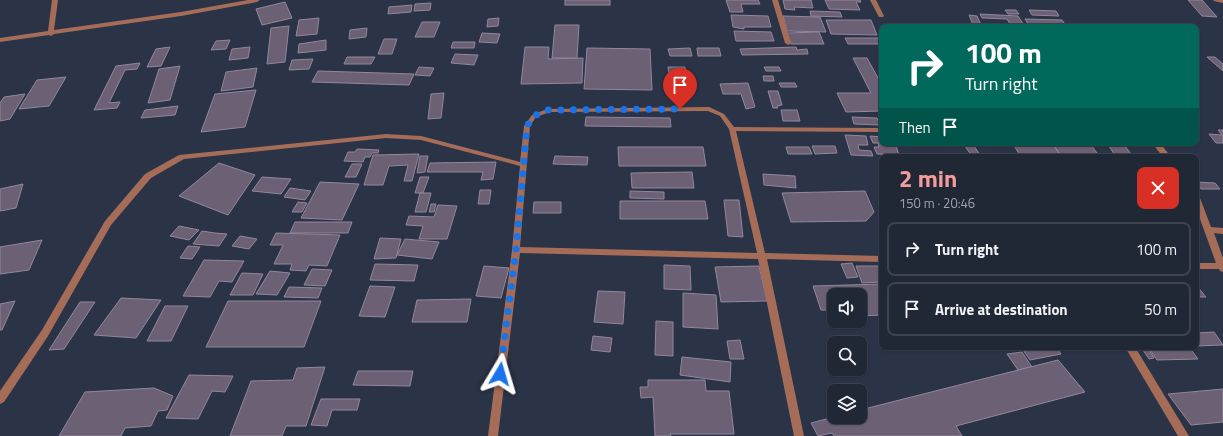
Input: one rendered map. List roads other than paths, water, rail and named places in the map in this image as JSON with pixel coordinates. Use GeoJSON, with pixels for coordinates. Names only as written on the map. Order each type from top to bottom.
{"type":"FeatureCollection","features":[{"type":"Feature","properties":{"kind":"street"},"geometry":{"type":"LineString","coordinates":[[51,34],[55,0]]}},
{"type":"Feature","properties":{"kind":"street"},"geometry":{"type":"LineString","coordinates":[[0,40],[51,34],[181,14],[257,0]]}},
{"type":"Feature","properties":{"kind":"street"},"geometry":{"type":"LineString","coordinates":[[775,0],[788,43]]}},
{"type":"Feature","properties":{"kind":"street"},"geometry":{"type":"LineString","coordinates":[[873,0],[881,16]]}},
{"type":"Feature","properties":{"kind":"street"},"geometry":{"type":"LineString","coordinates":[[1216,0],[1223,1]]}},
{"type":"Feature","properties":{"kind":"street"},"geometry":{"type":"LineString","coordinates":[[493,436],[516,250],[527,126],[534,116],[548,110],[709,109],[722,115],[732,129],[762,257],[799,436]]}},
{"type":"Feature","properties":{"kind":"street"},"geometry":{"type":"LineString","coordinates":[[732,129],[879,130]]}},
{"type":"Feature","properties":{"kind":"street"},"geometry":{"type":"LineString","coordinates":[[0,399],[45,333],[108,223],[148,176],[182,157],[386,136],[421,138],[524,165]]}},
{"type":"Feature","properties":{"kind":"street"},"geometry":{"type":"LineString","coordinates":[[1158,146],[1165,154]]}},
{"type":"Feature","properties":{"kind":"street"},"geometry":{"type":"LineString","coordinates":[[1199,206],[1222,268],[1199,266]]}},
{"type":"Feature","properties":{"kind":"street"},"geometry":{"type":"LineString","coordinates":[[1208,230],[1223,230]]}},
{"type":"Feature","properties":{"kind":"street"},"geometry":{"type":"LineString","coordinates":[[516,250],[879,259]]}},
{"type":"Feature","properties":{"kind":"street"},"geometry":{"type":"LineString","coordinates":[[1132,350],[1184,436]]}}]}
